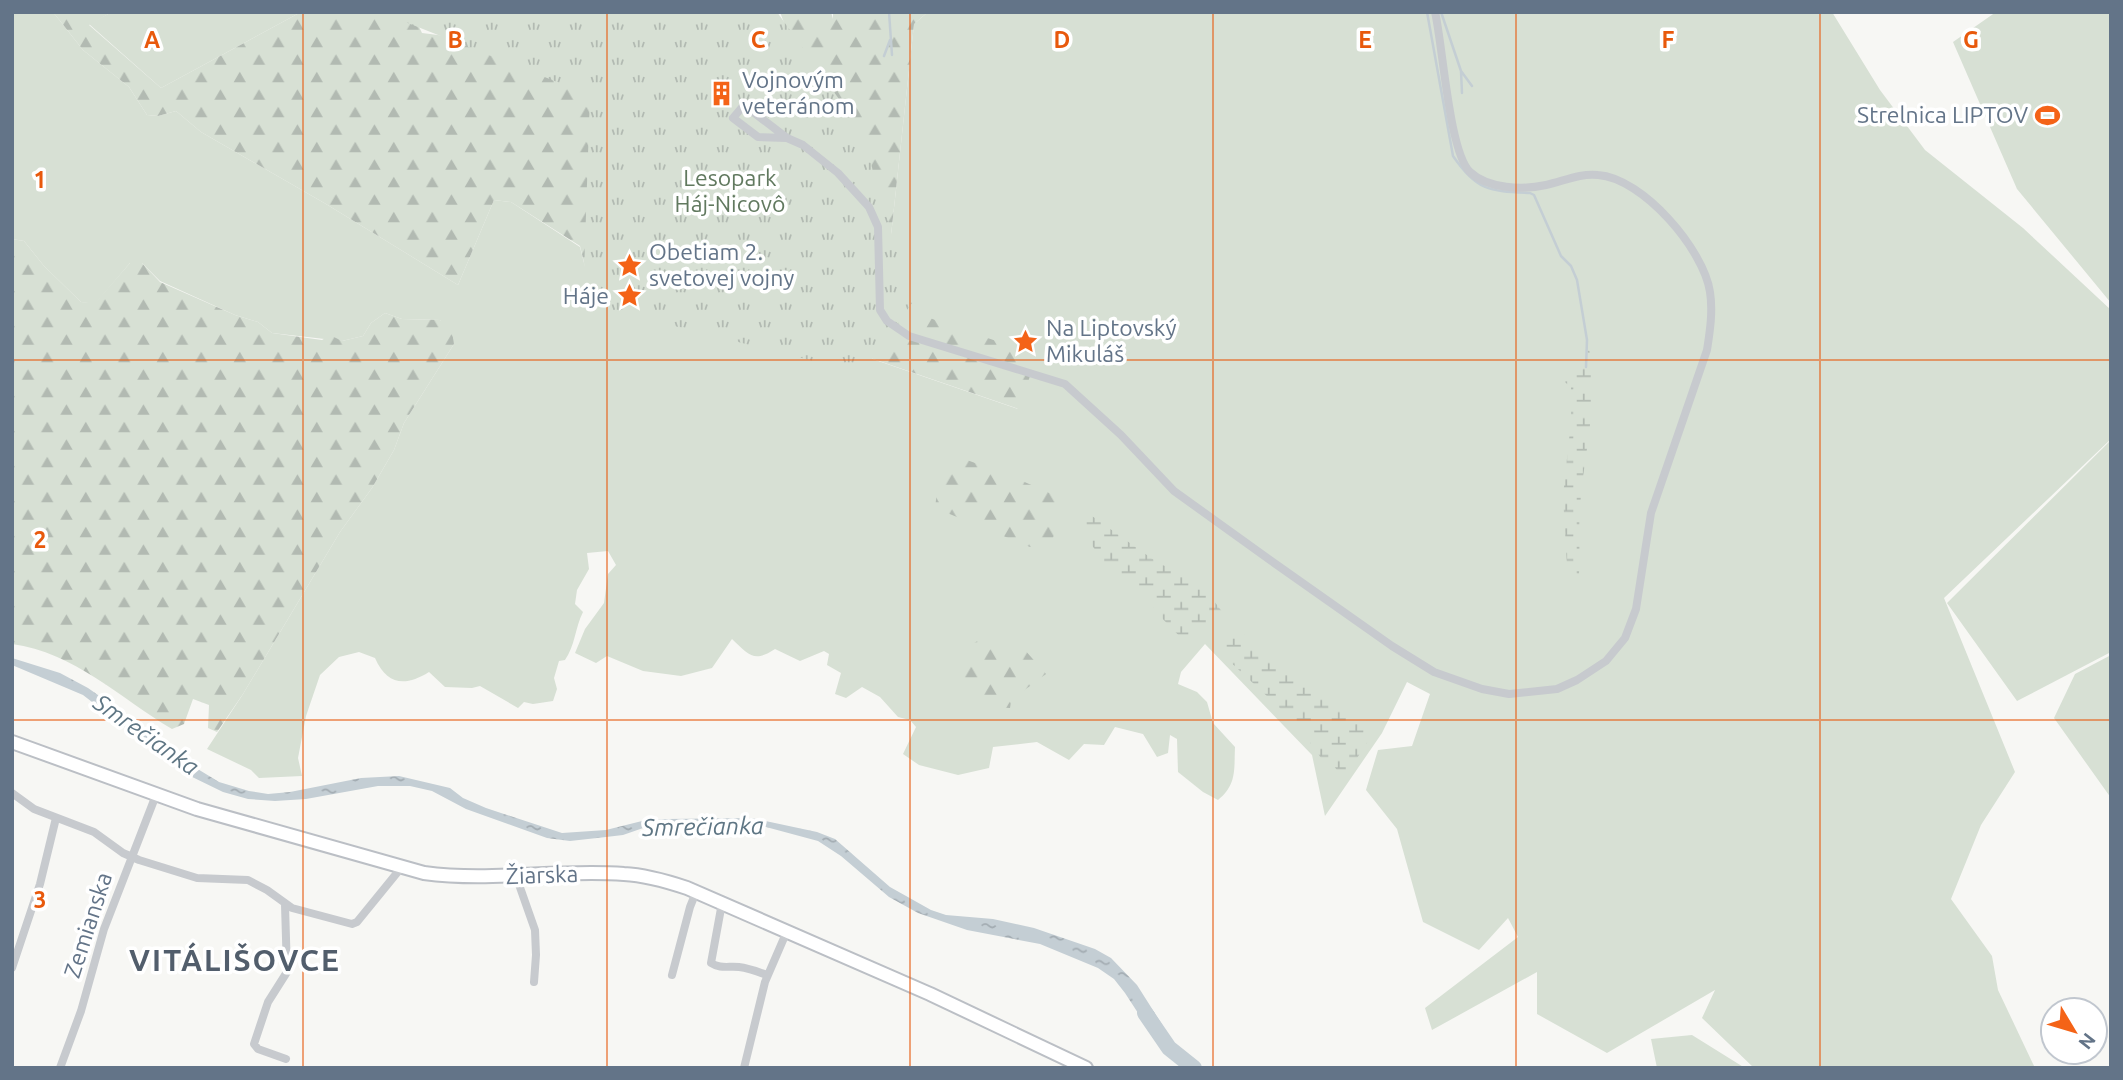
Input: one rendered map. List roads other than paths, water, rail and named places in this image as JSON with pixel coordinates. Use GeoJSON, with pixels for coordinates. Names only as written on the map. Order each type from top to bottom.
{"type":"FeatureCollection","features":[{"type":"Feature","properties":{"kind":"street"},"geometry":{"type":"LineString","coordinates":[[787,138],[758,137],[733,118],[744,105],[787,138],[803,145],[838,173],[869,207],[878,227],[880,310],[897,329],[909,336],[1065,384],[1121,435],[1174,491],[1392,646],[1434,672],[1448,679],[1493,692],[1509,694],[1557,689],[1577,680],[1606,661],[1616,651],[1632,624],[1651,513],[1707,350],[1710,292],[1703,265],[1692,249],[1657,209],[1626,183],[1614,178],[1586,175],[1535,187],[1506,186],[1478,178],[1468,170],[1456,143],[1435,12]]}},
{"type":"Feature","properties":{"kind":"street","name":"Žiarska"},"geometry":{"type":"LineString","coordinates":[[12,742],[230,819],[401,868],[447,876],[625,874],[664,881],[696,892],[930,993],[1086,1068]]}},
{"type":"Feature","properties":{"kind":"street"},"geometry":{"type":"LineString","coordinates":[[12,793],[34,809],[94,832],[131,856],[197,878],[248,880],[267,890],[285,905],[352,924],[357,922],[401,868]]}},
{"type":"Feature","properties":{"kind":"street","name":"Zemianska"},"geometry":{"type":"LineString","coordinates":[[60,1068],[104,929],[156,795]]}},
{"type":"Feature","properties":{"kind":"street"},"geometry":{"type":"LineString","coordinates":[[12,968],[40,884],[57,818]]}},
{"type":"Feature","properties":{"kind":"street"},"geometry":{"type":"LineString","coordinates":[[516,876],[535,930],[534,982]]}},
{"type":"Feature","properties":{"kind":"street"},"geometry":{"type":"LineString","coordinates":[[672,975],[696,892]]}},
{"type":"Feature","properties":{"kind":"street"},"geometry":{"type":"LineString","coordinates":[[722,903],[711,963],[715,966],[738,967],[768,975]]}},
{"type":"Feature","properties":{"kind":"street"},"geometry":{"type":"LineString","coordinates":[[285,905],[287,972],[268,1002],[254,1044],[258,1049],[286,1059]]}},
{"type":"Feature","properties":{"kind":"street"},"geometry":{"type":"LineString","coordinates":[[744,1068],[768,975],[787,931]]}},
{"type":"Feature","properties":{"kind":"water"},"geometry":{"type":"Polygon","coordinates":[[[12,658],[60,673],[88,688],[159,738],[178,757],[219,782],[249,791],[268,794],[290,792],[361,778],[399,776],[450,788],[463,798],[486,808],[562,833],[606,830],[642,821],[667,819],[751,818],[817,832],[835,839],[890,887],[931,910],[946,915],[993,919],[1034,928],[1095,949],[1111,958],[1137,985],[1163,1026],[1151,1033],[1114,979],[1098,968],[1040,944],[967,930],[918,913],[889,897],[841,856],[818,841],[766,827],[646,827],[623,835],[570,841],[547,838],[466,809],[432,791],[410,786],[378,786],[306,799],[248,799],[223,792],[184,773],[83,695],[12,665],[12,658]]]}},
{"type":"Feature","properties":{"kind":"waterway"},"geometry":{"type":"LineString","coordinates":[[889,12],[892,55]]}},
{"type":"Feature","properties":{"kind":"waterway"},"geometry":{"type":"LineString","coordinates":[[1427,12],[1453,156],[1469,176],[1485,187],[1534,195],[1561,256],[1571,266],[1577,280],[1587,340],[1586,367]]}},
{"type":"Feature","properties":{"kind":"waterway"},"geometry":{"type":"LineString","coordinates":[[1441,12],[1461,71],[1472,86]]}},
{"type":"Feature","properties":{"kind":"waterway"},"geometry":{"type":"LineString","coordinates":[[884,56],[890,40]]}},
{"type":"Feature","properties":{"kind":"waterway"},"geometry":{"type":"LineString","coordinates":[[1461,71],[1462,93]]}},
{"type":"Feature","properties":{"kind":"waterway","name":"Smrečianka"},"geometry":{"type":"LineString","coordinates":[[1145,1013],[1169,1048],[1194,1068]]}},
{"type":"Feature","properties":{"kind":"place","name":"Vojnovým veteránom"},"geometry":{"type":"Point","coordinates":[722,93]}},
{"type":"Feature","properties":{"kind":"place","name":"Strelnica LIPTOV"},"geometry":{"type":"Point","coordinates":[2048,115]}},
{"type":"Feature","properties":{"kind":"place","name":"Obetiam 2. svetovej vojny"},"geometry":{"type":"Point","coordinates":[629,265]}},
{"type":"Feature","properties":{"kind":"place","name":"Háje"},"geometry":{"type":"Point","coordinates":[629,296]}},
{"type":"Feature","properties":{"kind":"place","name":"Na Liptovský Mikuláš"},"geometry":{"type":"Point","coordinates":[1026,341]}},
{"type":"Feature","properties":{"kind":"district","name":"VITÁLIŠOVCE"},"geometry":{"type":"Point","coordinates":[235,961]}},
{"type":"Feature","properties":{"kind":"park label","name":"Lesopark Háj-Nicovô"},"geometry":{"type":"Point","coordinates":[730,191]}}]}
